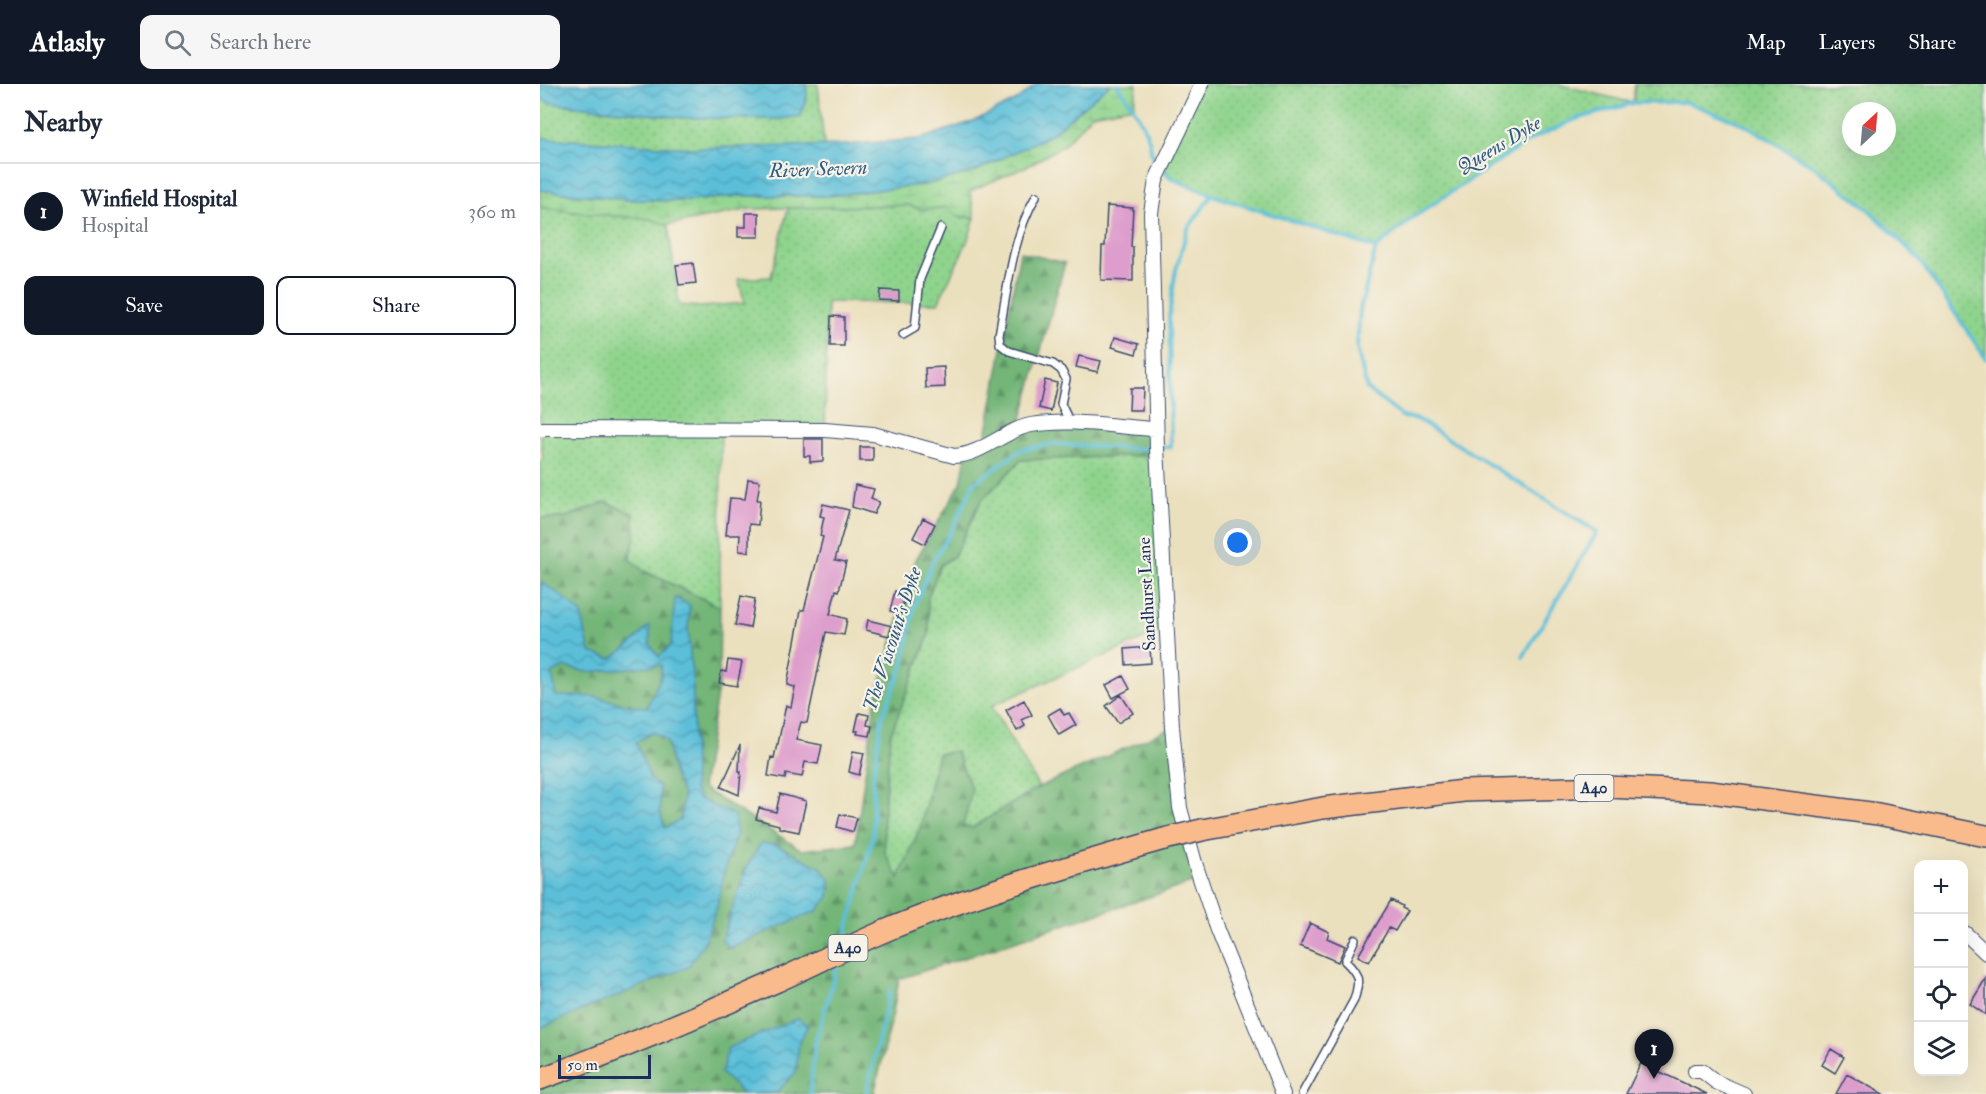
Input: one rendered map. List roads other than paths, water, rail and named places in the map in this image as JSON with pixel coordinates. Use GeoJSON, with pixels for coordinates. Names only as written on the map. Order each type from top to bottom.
{"type":"FeatureCollection","features":[{"type":"Feature","properties":{"kind":"highway","name":"A40"},"geometry":{"type":"LineString","coordinates":[[540,1079],[593,1060],[898,926],[987,892],[1164,839],[1323,808],[1464,791],[1608,787],[1710,792],[1878,814],[1986,836]]}},
{"type":"Feature","properties":{"kind":"street","name":"Sandhurst Lane"},"geometry":{"type":"LineString","coordinates":[[1202,84],[1156,180],[1152,213],[1156,429],[1171,705],[1180,808],[1195,863],[1217,930],[1283,1094]]}},
{"type":"Feature","properties":{"kind":"street"},"geometry":{"type":"LineString","coordinates":[[540,429],[825,430],[873,434],[954,456],[966,456],[1028,426],[1057,422],[1156,429]]}},
{"type":"Feature","properties":{"kind":"street"},"geometry":{"type":"LineString","coordinates":[[1968,936],[1986,953]]}},
{"type":"Feature","properties":{"kind":"street"},"geometry":{"type":"LineString","coordinates":[[1695,1071],[1702,1071],[1716,1082],[1744,1094]]}},
{"type":"Feature","properties":{"kind":"lane"},"geometry":{"type":"LineString","coordinates":[[1036,196],[1024,216],[1015,244],[999,335],[1000,344],[1009,351],[1053,364],[1061,370],[1066,379],[1061,404],[1070,423]]}},
{"type":"Feature","properties":{"kind":"lane"},"geometry":{"type":"LineString","coordinates":[[903,335],[915,328],[920,279],[942,228]]}},
{"type":"Feature","properties":{"kind":"lane"},"geometry":{"type":"LineString","coordinates":[[1302,1094],[1354,1000],[1359,983],[1354,969],[1345,961],[1355,939]]}},
{"type":"Feature","properties":{"kind":"water"},"geometry":{"type":"Polygon","coordinates":[[[540,84],[806,84],[807,95],[801,116],[779,119],[685,118],[550,103],[540,98],[540,84]]]}},
{"type":"Feature","properties":{"kind":"water","name":"River Severn"},"geometry":{"type":"Polygon","coordinates":[[[1037,84],[1110,84],[1050,135],[976,171],[928,184],[828,196],[738,196],[690,201],[628,200],[540,190],[540,138],[690,148],[843,145],[920,139],[974,121],[1017,100],[1037,84]]]}},
{"type":"Feature","properties":{"kind":"water"},"geometry":{"type":"Polygon","coordinates":[[[541,582],[581,613],[590,652],[611,659],[631,644],[650,625],[650,644],[659,657],[671,645],[675,598],[690,605],[688,629],[693,686],[694,790],[700,799],[734,815],[737,834],[726,864],[717,906],[705,941],[688,967],[540,1028],[541,582]],[[661,665],[587,672],[565,667],[552,673],[556,696],[596,697],[632,706],[647,707],[661,677],[661,665]],[[653,732],[636,742],[651,780],[660,787],[660,812],[665,828],[681,819],[683,795],[673,772],[667,741],[653,732]]]}},
{"type":"Feature","properties":{"kind":"water"},"geometry":{"type":"Polygon","coordinates":[[[761,843],[777,845],[821,868],[830,880],[829,897],[817,911],[729,948],[722,939],[747,866],[761,843]]]}},
{"type":"Feature","properties":{"kind":"water"},"geometry":{"type":"Polygon","coordinates":[[[798,1018],[808,1026],[799,1041],[796,1072],[776,1093],[743,1094],[721,1073],[728,1048],[798,1018]]]}},
{"type":"Feature","properties":{"kind":"waterway","name":"Queens Dyke"},"geometry":{"type":"LineString","coordinates":[[1117,84],[1141,121],[1158,165]]}},
{"type":"Feature","properties":{"kind":"waterway","name":"Queens Dyke"},"geometry":{"type":"LineString","coordinates":[[1164,171],[1171,178],[1212,195],[1376,248],[1415,216],[1530,140],[1576,119],[1633,103],[1686,102],[1746,125],[1813,166],[1867,208],[1917,257],[1986,359]]}},
{"type":"Feature","properties":{"kind":"waterway","name":"The Viscount's Dyke"},"geometry":{"type":"LineString","coordinates":[[1161,447],[1171,447],[1169,317],[1175,274],[1187,230],[1212,195]]}},
{"type":"Feature","properties":{"kind":"waterway"},"geometry":{"type":"LineString","coordinates":[[1376,248],[1360,310],[1357,348],[1367,389],[1403,417],[1417,419],[1597,532],[1523,657]]}},
{"type":"Feature","properties":{"kind":"waterway","name":"The Viscount's Dyke"},"geometry":{"type":"LineString","coordinates":[[844,942],[873,836],[873,780],[882,717],[903,666],[914,607],[933,561],[953,528],[974,483],[1021,450],[1052,444],[1154,448]]}},
{"type":"Feature","properties":{"kind":"waterway","name":"The Viscount's Dyke"},"geometry":{"type":"LineString","coordinates":[[810,1094],[815,1044],[839,960]]}},
{"type":"Feature","properties":{"kind":"waterway"},"geometry":{"type":"LineString","coordinates":[[866,1094],[890,991]]}},
{"type":"Feature","properties":{"kind":"place","name":"Winfield Hospital"},"geometry":{"type":"Point","coordinates":[1654,1079]}}]}
